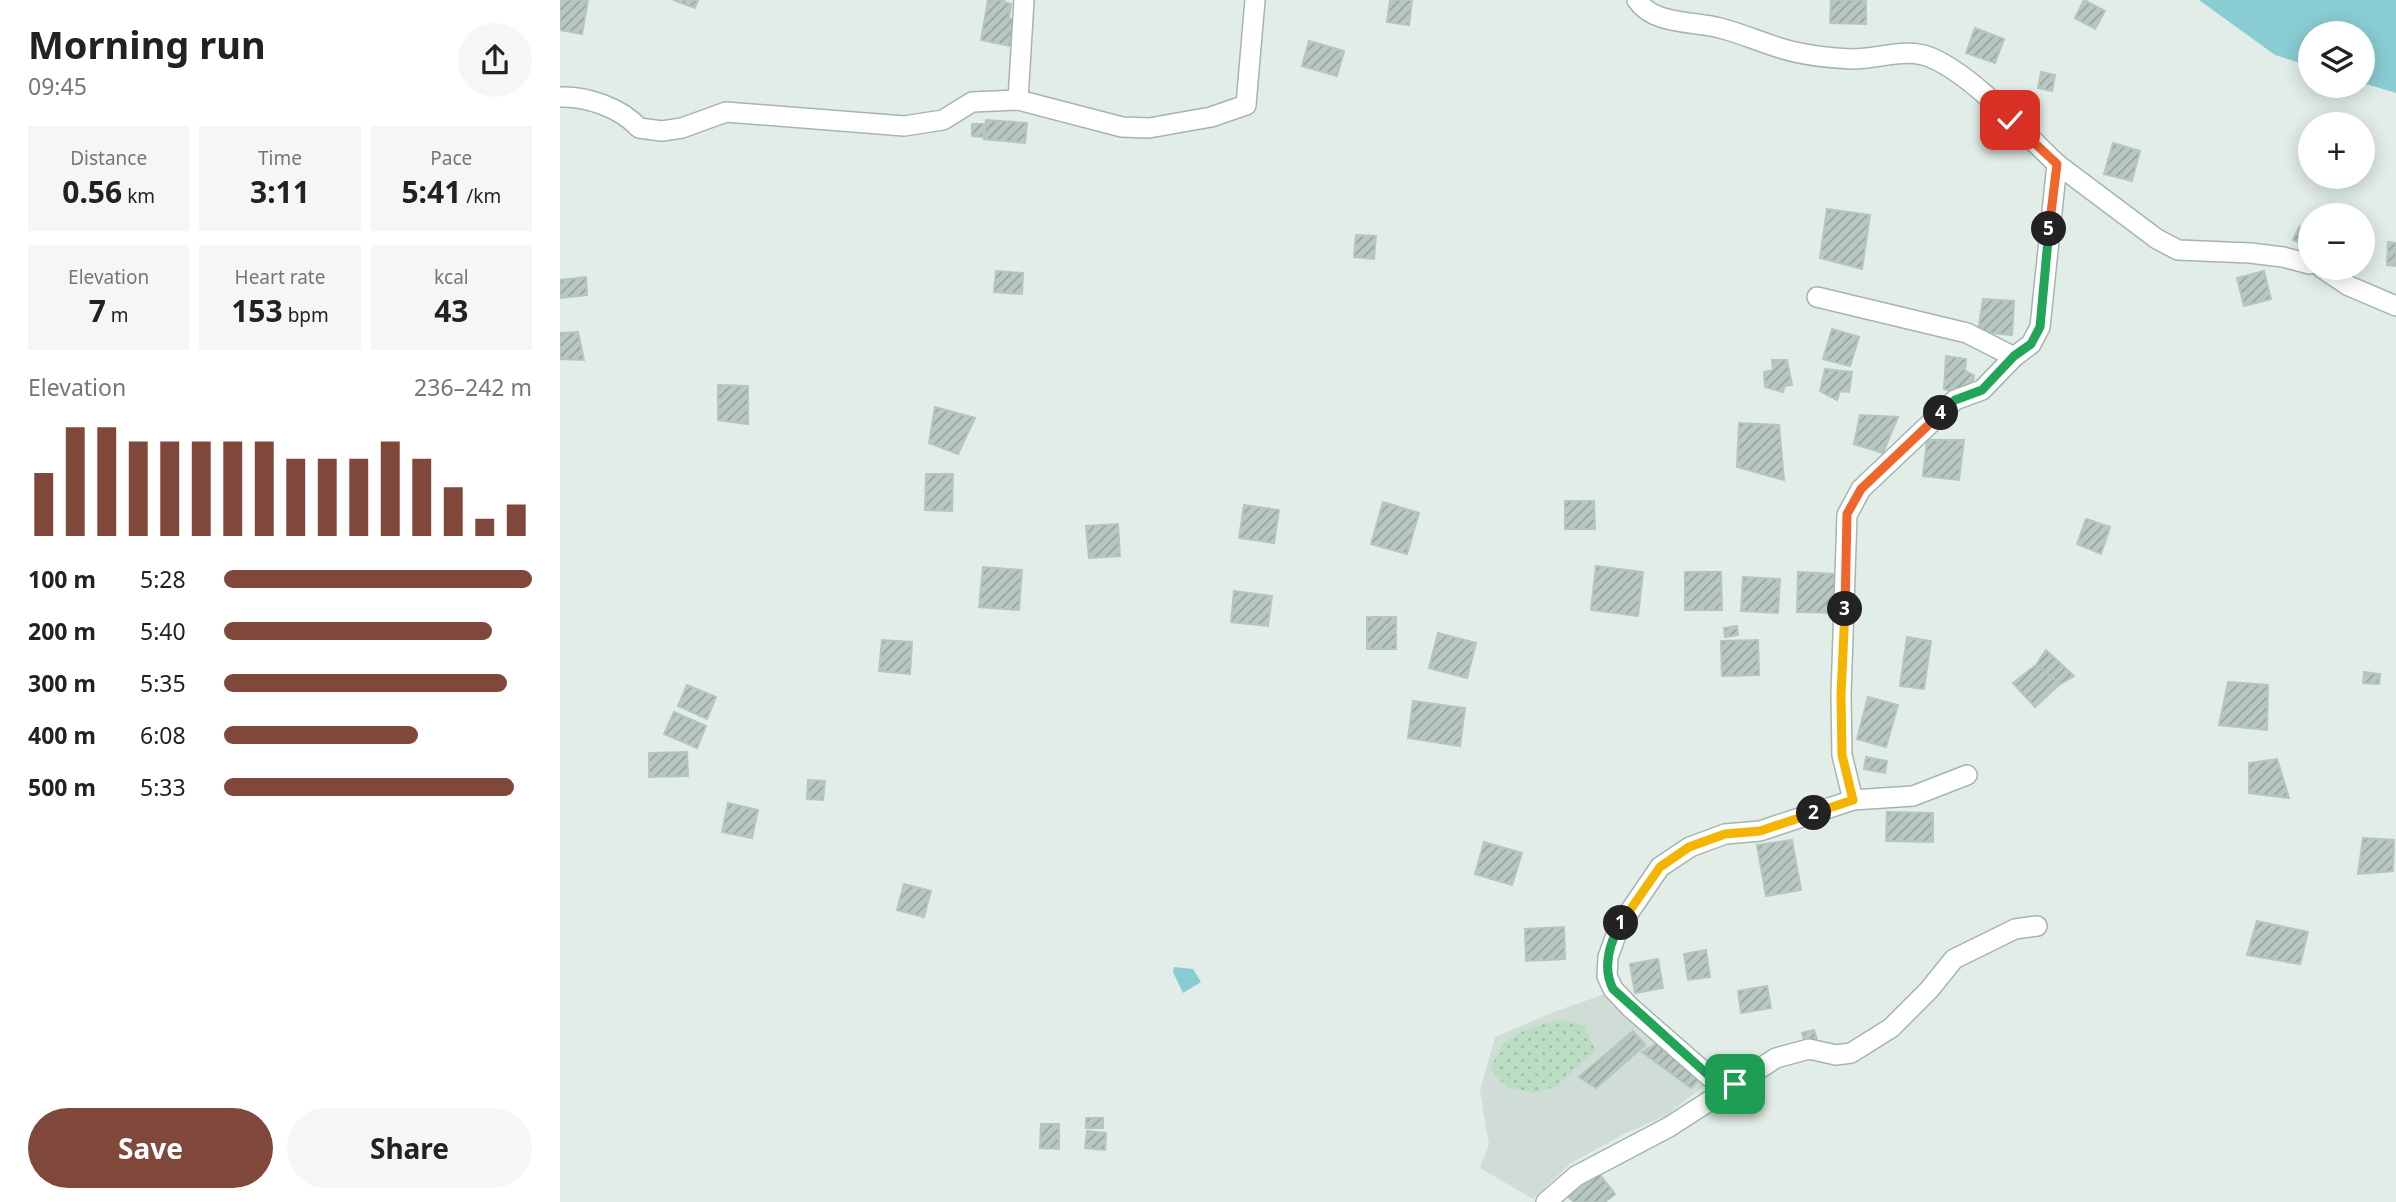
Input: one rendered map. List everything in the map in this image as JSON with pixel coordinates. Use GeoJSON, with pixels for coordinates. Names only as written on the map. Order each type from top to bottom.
{"type":"FeatureCollection","features":[{"type":"Feature","properties":{"kind":"street"},"geometry":{"type":"LineString","coordinates":[[1018,100],[1024,0]]}},
{"type":"Feature","properties":{"kind":"street"},"geometry":{"type":"LineString","coordinates":[[560,97],[577,96],[628,116],[639,128],[662,131],[682,128],[726,112],[904,126],[943,120],[972,102],[1018,100],[1122,127],[1149,128],[1211,117],[1246,105],[1255,0]]}},
{"type":"Feature","properties":{"kind":"street"},"geometry":{"type":"LineString","coordinates":[[1637,0],[1642,8],[1671,20],[1718,27],[1783,49],[1824,57],[1855,59],[1908,52],[1930,57],[1964,75],[2057,164],[2157,239],[2178,250],[2250,253],[2298,261]]}},
{"type":"Feature","properties":{"kind":"street"},"geometry":{"type":"LineString","coordinates":[[1853,800],[1842,755],[1841,695],[1847,514],[1861,489],[1955,400],[1982,390],[2014,356],[2031,344],[2040,327],[2057,164]]}},
{"type":"Feature","properties":{"kind":"street"},"geometry":{"type":"LineString","coordinates":[[2340,280],[2396,306]]}},
{"type":"Feature","properties":{"kind":"street"},"geometry":{"type":"LineString","coordinates":[[1817,297],[1966,333],[2014,356]]}},
{"type":"Feature","properties":{"kind":"street"},"geometry":{"type":"LineString","coordinates":[[1726,1091],[1613,989],[1607,976],[1608,957],[1619,927],[1660,867],[1689,847],[1725,834],[1760,831],[1853,800],[1913,796],[1967,775]]}},
{"type":"Feature","properties":{"kind":"street"},"geometry":{"type":"LineString","coordinates":[[1546,1202],[1576,1176],[1669,1127],[1776,1058],[1809,1049],[1836,1055],[1851,1053],[1891,1028],[1929,990],[1954,959],[2015,929],[2037,926]]}},
{"type":"Feature","properties":{"kind":"shaded area"},"geometry":{"type":"Polygon","coordinates":[[[1605,994],[1709,1082],[1665,1116],[1628,1132],[1571,1163],[1533,1199],[1480,1168],[1489,1144],[1480,1091],[1495,1037],[1605,994]]]}},
{"type":"Feature","properties":{"kind":"green space"},"geometry":{"type":"Polygon","coordinates":[[[1559,1019],[1584,1025],[1596,1051],[1555,1087],[1533,1093],[1507,1087],[1490,1069],[1503,1044],[1525,1030],[1559,1019]]]}},
{"type":"Feature","properties":{"kind":"water"},"geometry":{"type":"Polygon","coordinates":[[[2199,0],[2396,0],[2396,93],[2375,87],[2375,21],[2298,21],[2298,62],[2275,55],[2199,0]]]}},
{"type":"Feature","properties":{"kind":"water"},"geometry":{"type":"Polygon","coordinates":[[[1174,967],[1193,969],[1201,982],[1183,993],[1173,972],[1174,967]]]}},
{"type":"Feature","properties":{"kind":"building"},"geometry":{"type":"Polygon","coordinates":[[[560,0],[588,0],[582,34],[560,30],[560,0]]]}},
{"type":"Feature","properties":{"kind":"building"},"geometry":{"type":"Polygon","coordinates":[[[673,0],[698,0],[695,8],[673,0]]]}},
{"type":"Feature","properties":{"kind":"building"},"geometry":{"type":"Polygon","coordinates":[[[988,0],[1004,0],[1011,4],[1009,18],[1015,20],[1010,46],[981,40],[988,0]]]}},
{"type":"Feature","properties":{"kind":"building"},"geometry":{"type":"Polygon","coordinates":[[[1390,0],[1412,0],[1409,25],[1387,22],[1390,0]]]}},
{"type":"Feature","properties":{"kind":"building"},"geometry":{"type":"Polygon","coordinates":[[[1831,0],[1866,0],[1866,24],[1830,23],[1831,0]]]}},
{"type":"Feature","properties":{"kind":"building"},"geometry":{"type":"Polygon","coordinates":[[[2084,0],[2105,11],[2095,29],[2075,18],[2084,0]]]}},
{"type":"Feature","properties":{"kind":"building"},"geometry":{"type":"Polygon","coordinates":[[[1975,28],[2004,39],[1995,63],[1966,53],[1975,28]]]}},
{"type":"Feature","properties":{"kind":"building"},"geometry":{"type":"Polygon","coordinates":[[[1309,41],[1344,51],[1337,76],[1302,66],[1309,41]]]}},
{"type":"Feature","properties":{"kind":"building"},"geometry":{"type":"Polygon","coordinates":[[[2041,72],[2055,75],[2052,91],[2038,88],[2041,72]]]}},
{"type":"Feature","properties":{"kind":"building"},"geometry":{"type":"Polygon","coordinates":[[[986,120],[1027,123],[1025,143],[984,139],[986,120]]]}},
{"type":"Feature","properties":{"kind":"building"},"geometry":{"type":"Polygon","coordinates":[[[972,124],[984,124],[983,137],[972,136],[972,124]]]}},
{"type":"Feature","properties":{"kind":"building"},"geometry":{"type":"Polygon","coordinates":[[[2113,143],[2140,151],[2132,181],[2104,174],[2113,143]]]}},
{"type":"Feature","properties":{"kind":"building"},"geometry":{"type":"Polygon","coordinates":[[[1827,209],[1870,215],[1862,269],[1820,258],[1827,209]]]}},
{"type":"Feature","properties":{"kind":"building"},"geometry":{"type":"Polygon","coordinates":[[[2298,229],[2298,242],[2293,240],[2298,229]]]}},
{"type":"Feature","properties":{"kind":"building"},"geometry":{"type":"Polygon","coordinates":[[[1356,235],[1376,236],[1374,259],[1354,257],[1356,235]]]}},
{"type":"Feature","properties":{"kind":"building"},"geometry":{"type":"Polygon","coordinates":[[[2388,242],[2396,243],[2396,266],[2387,265],[2388,242]]]}},
{"type":"Feature","properties":{"kind":"building"},"geometry":{"type":"Polygon","coordinates":[[[996,271],[1023,273],[1022,294],[994,292],[996,271]]]}},
{"type":"Feature","properties":{"kind":"building"},"geometry":{"type":"Polygon","coordinates":[[[2264,271],[2271,299],[2244,306],[2237,278],[2264,271]]]}},
{"type":"Feature","properties":{"kind":"building"},"geometry":{"type":"Polygon","coordinates":[[[586,277],[587,295],[560,298],[560,280],[586,277]]]}},
{"type":"Feature","properties":{"kind":"building"},"geometry":{"type":"Polygon","coordinates":[[[1983,299],[2014,301],[2012,335],[1978,332],[1983,299]]]}},
{"type":"Feature","properties":{"kind":"building"},"geometry":{"type":"Polygon","coordinates":[[[1832,329],[1859,337],[1850,366],[1823,359],[1832,329]]]}},
{"type":"Feature","properties":{"kind":"building"},"geometry":{"type":"Polygon","coordinates":[[[578,332],[584,360],[560,359],[560,333],[578,332]]]}},
{"type":"Feature","properties":{"kind":"building"},"geometry":{"type":"Polygon","coordinates":[[[1946,356],[1966,359],[1965,371],[1974,375],[1973,385],[1966,385],[1965,396],[1944,389],[1946,356]]]}},
{"type":"Feature","properties":{"kind":"building"},"geometry":{"type":"Polygon","coordinates":[[[1772,360],[1787,360],[1792,385],[1785,386],[1783,392],[1765,387],[1764,372],[1773,370],[1772,360]]]}},
{"type":"Feature","properties":{"kind":"building"},"geometry":{"type":"Polygon","coordinates":[[[1825,369],[1852,372],[1849,392],[1840,391],[1837,400],[1820,391],[1825,369]]]}},
{"type":"Feature","properties":{"kind":"building"},"geometry":{"type":"Polygon","coordinates":[[[718,385],[748,386],[748,424],[718,420],[718,385]]]}},
{"type":"Feature","properties":{"kind":"building"},"geometry":{"type":"Polygon","coordinates":[[[935,407],[975,418],[958,454],[929,443],[935,407]]]}},
{"type":"Feature","properties":{"kind":"building"},"geometry":{"type":"Polygon","coordinates":[[[1860,415],[1898,417],[1883,453],[1854,444],[1860,415]]]}},
{"type":"Feature","properties":{"kind":"building"},"geometry":{"type":"Polygon","coordinates":[[[1739,423],[1779,425],[1784,480],[1737,467],[1739,423]]]}},
{"type":"Feature","properties":{"kind":"building"},"geometry":{"type":"Polygon","coordinates":[[[1927,440],[1964,440],[1959,480],[1923,476],[1927,440]]]}},
{"type":"Feature","properties":{"kind":"building"},"geometry":{"type":"Polygon","coordinates":[[[926,474],[953,474],[952,511],[925,510],[926,474]]]}},
{"type":"Feature","properties":{"kind":"building"},"geometry":{"type":"Polygon","coordinates":[[[1565,501],[1594,501],[1595,529],[1565,529],[1565,501]]]}},
{"type":"Feature","properties":{"kind":"building"},"geometry":{"type":"Polygon","coordinates":[[[1383,502],[1419,513],[1407,554],[1371,544],[1383,502]]]}},
{"type":"Feature","properties":{"kind":"building"},"geometry":{"type":"Polygon","coordinates":[[[1244,505],[1279,510],[1274,543],[1239,538],[1244,505]]]}},
{"type":"Feature","properties":{"kind":"building"},"geometry":{"type":"Polygon","coordinates":[[[2086,519],[2110,527],[2101,554],[2077,544],[2086,519]]]}},
{"type":"Feature","properties":{"kind":"building"},"geometry":{"type":"Polygon","coordinates":[[[1118,524],[1120,556],[1089,558],[1086,526],[1118,524]]]}},
{"type":"Feature","properties":{"kind":"building"},"geometry":{"type":"Polygon","coordinates":[[[1596,566],[1643,572],[1638,616],[1591,610],[1596,566]]]}},
{"type":"Feature","properties":{"kind":"building"},"geometry":{"type":"Polygon","coordinates":[[[983,567],[1022,570],[1019,610],[979,607],[983,567]]]}},
{"type":"Feature","properties":{"kind":"building"},"geometry":{"type":"Polygon","coordinates":[[[1685,572],[1721,572],[1722,610],[1685,610],[1685,572]]]}},
{"type":"Feature","properties":{"kind":"building"},"geometry":{"type":"Polygon","coordinates":[[[1798,572],[1836,574],[1835,613],[1797,612],[1798,572]]]}},
{"type":"Feature","properties":{"kind":"building"},"geometry":{"type":"Polygon","coordinates":[[[1743,577],[1780,579],[1778,613],[1741,611],[1743,577]]]}},
{"type":"Feature","properties":{"kind":"building"},"geometry":{"type":"Polygon","coordinates":[[[1234,591],[1272,596],[1268,626],[1231,622],[1234,591]]]}},
{"type":"Feature","properties":{"kind":"building"},"geometry":{"type":"Polygon","coordinates":[[[1367,617],[1396,617],[1396,649],[1367,649],[1367,617]]]}},
{"type":"Feature","properties":{"kind":"building"},"geometry":{"type":"Polygon","coordinates":[[[1737,626],[1738,635],[1725,637],[1724,628],[1737,626]]]}},
{"type":"Feature","properties":{"kind":"building"},"geometry":{"type":"Polygon","coordinates":[[[1438,633],[1476,643],[1467,678],[1429,668],[1438,633]]]}},
{"type":"Feature","properties":{"kind":"building"},"geometry":{"type":"Polygon","coordinates":[[[1907,637],[1931,641],[1924,689],[1900,686],[1907,637]]]}},
{"type":"Feature","properties":{"kind":"building"},"geometry":{"type":"Polygon","coordinates":[[[882,640],[912,642],[910,674],[879,671],[882,640]]]}},
{"type":"Feature","properties":{"kind":"building"},"geometry":{"type":"Polygon","coordinates":[[[1758,640],[1759,675],[1722,676],[1721,641],[1758,640]]]}},
{"type":"Feature","properties":{"kind":"building"},"geometry":{"type":"Polygon","coordinates":[[[2046,650],[2074,676],[2060,684],[2036,665],[2046,650]]]}},
{"type":"Feature","properties":{"kind":"building"},"geometry":{"type":"Polygon","coordinates":[[[2036,665],[2060,684],[2035,707],[2013,683],[2036,665]]]}},
{"type":"Feature","properties":{"kind":"building"},"geometry":{"type":"Polygon","coordinates":[[[2364,672],[2380,674],[2379,684],[2363,683],[2364,672]]]}},
{"type":"Feature","properties":{"kind":"building"},"geometry":{"type":"Polygon","coordinates":[[[2228,682],[2268,685],[2267,730],[2219,725],[2228,682]]]}},
{"type":"Feature","properties":{"kind":"building"},"geometry":{"type":"Polygon","coordinates":[[[687,685],[716,697],[707,719],[678,706],[687,685]]]}},
{"type":"Feature","properties":{"kind":"building"},"geometry":{"type":"Polygon","coordinates":[[[1868,697],[1898,705],[1886,747],[1857,739],[1868,697]]]}},
{"type":"Feature","properties":{"kind":"building"},"geometry":{"type":"Polygon","coordinates":[[[1413,701],[1465,708],[1460,746],[1408,738],[1413,701]]]}},
{"type":"Feature","properties":{"kind":"building"},"geometry":{"type":"Polygon","coordinates":[[[674,712],[706,726],[697,748],[664,734],[674,712]]]}},
{"type":"Feature","properties":{"kind":"building"},"geometry":{"type":"Polygon","coordinates":[[[687,752],[688,776],[649,777],[649,753],[687,752]]]}},
{"type":"Feature","properties":{"kind":"building"},"geometry":{"type":"Polygon","coordinates":[[[1866,757],[1887,761],[1885,773],[1864,769],[1866,757]]]}},
{"type":"Feature","properties":{"kind":"building"},"geometry":{"type":"Polygon","coordinates":[[[2277,759],[2289,798],[2249,793],[2249,763],[2277,759]]]}},
{"type":"Feature","properties":{"kind":"building"},"geometry":{"type":"Polygon","coordinates":[[[808,780],[825,781],[823,800],[807,799],[808,780]]]}},
{"type":"Feature","properties":{"kind":"building"},"geometry":{"type":"Polygon","coordinates":[[[728,803],[758,810],[752,838],[722,832],[728,803]]]}},
{"type":"Feature","properties":{"kind":"building"},"geometry":{"type":"Polygon","coordinates":[[[1887,812],[1933,813],[1933,842],[1886,841],[1887,812]]]}},
{"type":"Feature","properties":{"kind":"building"},"geometry":{"type":"Polygon","coordinates":[[[2363,838],[2394,840],[2393,871],[2358,874],[2363,838]]]}},
{"type":"Feature","properties":{"kind":"building"},"geometry":{"type":"Polygon","coordinates":[[[1792,840],[1801,890],[1766,896],[1757,845],[1792,840]]]}},
{"type":"Feature","properties":{"kind":"building"},"geometry":{"type":"Polygon","coordinates":[[[1484,842],[1522,853],[1512,885],[1475,874],[1484,842]]]}},
{"type":"Feature","properties":{"kind":"building"},"geometry":{"type":"Polygon","coordinates":[[[904,884],[931,891],[924,917],[897,910],[904,884]]]}},
{"type":"Feature","properties":{"kind":"building"},"geometry":{"type":"Polygon","coordinates":[[[2257,921],[2308,932],[2300,964],[2247,955],[2257,921]]]}},
{"type":"Feature","properties":{"kind":"building"},"geometry":{"type":"Polygon","coordinates":[[[1564,927],[1565,959],[1526,961],[1525,929],[1564,927]]]}},
{"type":"Feature","properties":{"kind":"building"},"geometry":{"type":"Polygon","coordinates":[[[1706,950],[1710,977],[1688,980],[1684,954],[1706,950]]]}},
{"type":"Feature","properties":{"kind":"building"},"geometry":{"type":"Polygon","coordinates":[[[1658,959],[1663,988],[1635,993],[1630,964],[1658,959]]]}},
{"type":"Feature","properties":{"kind":"building"},"geometry":{"type":"Polygon","coordinates":[[[1767,986],[1771,1008],[1741,1013],[1738,991],[1767,986]]]}},
{"type":"Feature","properties":{"kind":"building"},"geometry":{"type":"Polygon","coordinates":[[[1814,1030],[1817,1039],[1805,1043],[1802,1033],[1814,1030]]]}},
{"type":"Feature","properties":{"kind":"building"},"geometry":{"type":"Polygon","coordinates":[[[1633,1031],[1645,1045],[1596,1088],[1579,1077],[1633,1031]]]}},
{"type":"Feature","properties":{"kind":"building"},"geometry":{"type":"Polygon","coordinates":[[[1656,1044],[1701,1078],[1691,1088],[1642,1052],[1656,1044]]]}},
{"type":"Feature","properties":{"kind":"building"},"geometry":{"type":"Polygon","coordinates":[[[1086,1118],[1103,1118],[1103,1128],[1086,1128],[1086,1118]]]}},
{"type":"Feature","properties":{"kind":"building"},"geometry":{"type":"Polygon","coordinates":[[[1041,1124],[1059,1124],[1059,1149],[1040,1148],[1041,1124]]]}},
{"type":"Feature","properties":{"kind":"building"},"geometry":{"type":"Polygon","coordinates":[[[1087,1131],[1106,1133],[1105,1150],[1085,1148],[1087,1131]]]}},
{"type":"Feature","properties":{"kind":"building"},"geometry":{"type":"Polygon","coordinates":[[[1597,1171],[1615,1194],[1605,1202],[1574,1202],[1567,1196],[1597,1171]]]}},
{"type":"Feature","properties":{"kind":"route"},"geometry":{"type":"LineString","coordinates":[[1735,1084],[1726,1091],[1630,1007],[1613,989],[1607,976],[1608,957],[1619,927],[1660,867],[1689,847],[1725,834],[1760,831],[1853,800],[1842,755],[1841,695],[1847,514],[1861,489],[1955,400],[1982,390],[2014,356],[2031,344],[2040,327],[2057,164],[2010,120]]}}]}
